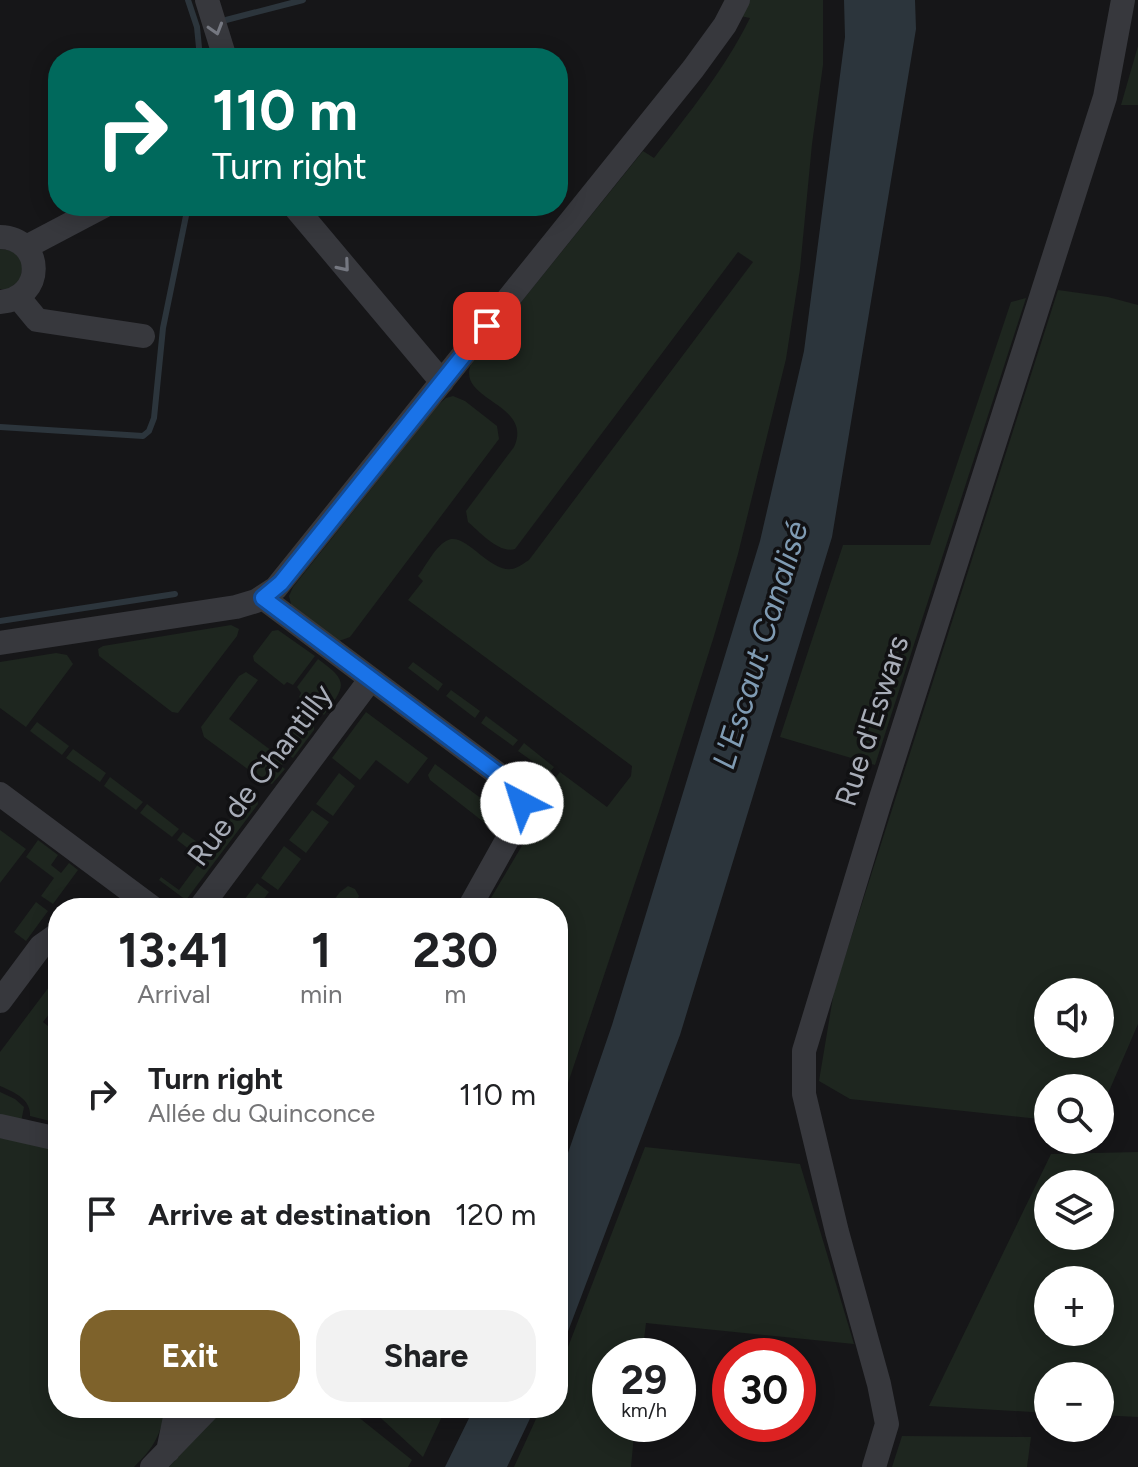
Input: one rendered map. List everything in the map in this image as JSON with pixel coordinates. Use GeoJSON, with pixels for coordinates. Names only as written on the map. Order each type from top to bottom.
{"type":"FeatureCollection","features":[{"type":"Feature","properties":{"kind":"street"},"geometry":{"type":"LineString","coordinates":[[207,0],[222,48]]}},
{"type":"Feature","properties":{"kind":"street"},"geometry":{"type":"LineString","coordinates":[[0,643],[236,607],[263,598],[281,583],[693,69],[725,25],[738,0]]}},
{"type":"Feature","properties":{"kind":"street","name":"Rue d'Eswars"},"geometry":{"type":"LineString","coordinates":[[874,1467],[887,1424],[804,1094],[804,1051],[885,786],[1105,97],[1123,0]]}},
{"type":"Feature","properties":{"kind":"street"},"geometry":{"type":"LineString","coordinates":[[26,247],[85,216]]}},
{"type":"Feature","properties":{"kind":"street"},"geometry":{"type":"LineString","coordinates":[[302,216],[442,382]]}},
{"type":"Feature","properties":{"kind":"street"},"geometry":{"type":"LineString","coordinates":[[0,237],[12,238],[26,247],[33,260],[34,274],[28,287],[9,299],[37,320],[143,336]]}},
{"type":"Feature","properties":{"kind":"street"},"geometry":{"type":"LineString","coordinates":[[263,598],[510,783],[522,803],[518,822],[475,898]]}},
{"type":"Feature","properties":{"kind":"street","name":"Rue de Chantilly"},"geometry":{"type":"LineString","coordinates":[[207,898],[370,680]]}},
{"type":"Feature","properties":{"kind":"street"},"geometry":{"type":"LineString","coordinates":[[0,794],[140,898]]}},
{"type":"Feature","properties":{"kind":"street"},"geometry":{"type":"LineString","coordinates":[[0,1001],[48,941]]}},
{"type":"Feature","properties":{"kind":"street"},"geometry":{"type":"LineString","coordinates":[[1,1126],[48,1137]]}},
{"type":"Feature","properties":{"kind":"street"},"geometry":{"type":"LineString","coordinates":[[160,1459],[174,1418]]}},
{"type":"Feature","properties":{"kind":"street"},"geometry":{"type":"LineString","coordinates":[[160,1459],[199,1418]]}},
{"type":"Feature","properties":{"kind":"shaded area"},"geometry":{"type":"Polygon","coordinates":[[[748,0],[823,0],[823,65],[800,269],[786,359],[738,554],[714,636],[568,1083],[568,898],[491,898],[532,829],[536,802],[560,772],[607,807],[631,776],[632,766],[408,600],[423,581],[418,576],[446,541],[461,541],[503,568],[512,569],[529,560],[753,262],[738,252],[515,549],[496,545],[468,522],[466,511],[514,447],[517,432],[514,421],[505,411],[474,386],[469,376],[471,364],[643,151],[654,158],[729,55],[750,18],[740,16],[748,0]]]}},
{"type":"Feature","properties":{"kind":"shaded area"},"geometry":{"type":"Polygon","coordinates":[[[1138,46],[1138,105],[1121,105],[1138,46]]]}},
{"type":"Feature","properties":{"kind":"shaded area"},"geometry":{"type":"Polygon","coordinates":[[[0,249],[14,251],[23,264],[20,280],[7,290],[0,289],[0,249]]]}},
{"type":"Feature","properties":{"kind":"shaded area"},"geometry":{"type":"Polygon","coordinates":[[[1058,290],[1138,305],[1138,1024],[1114,1080],[1114,1074],[1034,1074],[1034,1119],[850,1099],[819,1081],[834,991],[1058,290]]]}},
{"type":"Feature","properties":{"kind":"shaded area"},"geometry":{"type":"Polygon","coordinates":[[[1026,298],[875,765],[780,737],[843,545],[930,545],[1011,302],[1026,298]]]}},
{"type":"Feature","properties":{"kind":"shaded area"},"geometry":{"type":"Polygon","coordinates":[[[453,396],[465,401],[497,426],[499,439],[350,637],[339,641],[292,608],[289,596],[293,587],[438,405],[453,396]]]}},
{"type":"Feature","properties":{"kind":"shaded area"},"geometry":{"type":"Polygon","coordinates":[[[231,625],[239,629],[237,636],[178,713],[172,712],[99,656],[98,649],[103,646],[231,625]]]}},
{"type":"Feature","properties":{"kind":"shaded area"},"geometry":{"type":"Polygon","coordinates":[[[278,630],[315,656],[293,685],[287,682],[284,685],[254,661],[253,656],[272,631],[278,630]]]}},
{"type":"Feature","properties":{"kind":"shaded area"},"geometry":{"type":"Polygon","coordinates":[[[56,653],[67,655],[73,664],[26,727],[0,708],[0,662],[56,653]]]}},
{"type":"Feature","properties":{"kind":"shaded area"},"geometry":{"type":"Polygon","coordinates":[[[318,659],[335,673],[341,685],[324,715],[299,697],[301,693],[297,687],[318,659]]]}},
{"type":"Feature","properties":{"kind":"shaded area"},"geometry":{"type":"Polygon","coordinates":[[[413,662],[443,684],[438,691],[408,668],[413,662]]]}},
{"type":"Feature","properties":{"kind":"shaded area"},"geometry":{"type":"Polygon","coordinates":[[[246,672],[258,680],[229,719],[276,754],[305,715],[314,723],[314,730],[293,758],[284,752],[280,756],[285,761],[281,766],[285,769],[272,784],[204,737],[201,727],[239,676],[246,672]]]}},
{"type":"Feature","properties":{"kind":"shaded area"},"geometry":{"type":"Polygon","coordinates":[[[451,690],[480,711],[475,718],[446,696],[451,690]]]}},
{"type":"Feature","properties":{"kind":"shaded area"},"geometry":{"type":"Polygon","coordinates":[[[366,712],[428,758],[408,784],[376,760],[360,780],[332,758],[366,712]]]}},
{"type":"Feature","properties":{"kind":"shaded area"},"geometry":{"type":"Polygon","coordinates":[[[486,716],[518,740],[513,746],[481,723],[486,716]]]}},
{"type":"Feature","properties":{"kind":"shaded area"},"geometry":{"type":"Polygon","coordinates":[[[37,722],[69,746],[62,755],[30,731],[37,722]]]}},
{"type":"Feature","properties":{"kind":"shaded area"},"geometry":{"type":"Polygon","coordinates":[[[524,743],[554,767],[549,773],[518,751],[524,743]]]}},
{"type":"Feature","properties":{"kind":"shaded area"},"geometry":{"type":"Polygon","coordinates":[[[73,749],[106,773],[100,782],[66,758],[73,749]]]}},
{"type":"Feature","properties":{"kind":"shaded area"},"geometry":{"type":"Polygon","coordinates":[[[435,764],[490,805],[500,794],[506,808],[501,823],[490,827],[430,780],[428,775],[435,764]]]}},
{"type":"Feature","properties":{"kind":"shaded area"},"geometry":{"type":"Polygon","coordinates":[[[339,773],[355,786],[333,816],[316,804],[339,773]]]}},
{"type":"Feature","properties":{"kind":"shaded area"},"geometry":{"type":"Polygon","coordinates":[[[110,777],[143,802],[136,810],[104,786],[110,777]]]}},
{"type":"Feature","properties":{"kind":"shaded area"},"geometry":{"type":"Polygon","coordinates":[[[250,793],[257,798],[258,804],[188,898],[159,880],[161,877],[179,890],[202,859],[177,840],[183,832],[207,849],[250,793]]]}},
{"type":"Feature","properties":{"kind":"shaded area"},"geometry":{"type":"Polygon","coordinates":[[[147,804],[179,829],[172,837],[140,813],[147,804]]]}},
{"type":"Feature","properties":{"kind":"shaded area"},"geometry":{"type":"Polygon","coordinates":[[[312,810],[329,822],[306,853],[289,840],[312,810]]]}},
{"type":"Feature","properties":{"kind":"shaded area"},"geometry":{"type":"Polygon","coordinates":[[[0,830],[26,849],[0,883],[0,830]]]}},
{"type":"Feature","properties":{"kind":"shaded area"},"geometry":{"type":"Polygon","coordinates":[[[38,840],[58,855],[51,865],[61,873],[69,863],[78,870],[57,898],[48,898],[48,901],[41,896],[54,878],[26,857],[38,840]]]}},
{"type":"Feature","properties":{"kind":"shaded area"},"geometry":{"type":"Polygon","coordinates":[[[284,846],[301,859],[278,890],[261,878],[284,846]]]}},
{"type":"Feature","properties":{"kind":"shaded area"},"geometry":{"type":"Polygon","coordinates":[[[257,883],[269,892],[264,898],[246,898],[257,883]]]}},
{"type":"Feature","properties":{"kind":"shaded area"},"geometry":{"type":"Polygon","coordinates":[[[348,886],[355,889],[359,896],[336,898],[348,886]]]}},
{"type":"Feature","properties":{"kind":"shaded area"},"geometry":{"type":"Polygon","coordinates":[[[36,902],[48,911],[26,941],[14,932],[36,902]]]}},
{"type":"Feature","properties":{"kind":"shaded area"},"geometry":{"type":"Polygon","coordinates":[[[48,988],[48,1016],[43,1022],[48,1026],[48,1120],[30,1116],[25,1101],[0,1086],[0,1052],[48,988]]]}},
{"type":"Feature","properties":{"kind":"shaded area"},"geometry":{"type":"Polygon","coordinates":[[[0,1092],[24,1107],[21,1122],[0,1116],[0,1092]]]}},
{"type":"Feature","properties":{"kind":"shaded area"},"geometry":{"type":"Polygon","coordinates":[[[0,1138],[48,1145],[48,1418],[164,1418],[155,1440],[134,1467],[0,1467],[0,1138]]]}},
{"type":"Feature","properties":{"kind":"shaded area"},"geometry":{"type":"Polygon","coordinates":[[[645,1147],[800,1164],[854,1344],[646,1323],[644,1338],[592,1338],[592,1442],[633,1442],[631,1467],[514,1467],[536,1418],[568,1418],[568,1347],[645,1147]]]}},
{"type":"Feature","properties":{"kind":"shaded area"},"geometry":{"type":"Polygon","coordinates":[[[1138,1152],[1138,1417],[1114,1416],[1114,1362],[1034,1362],[1034,1412],[929,1406],[1034,1189],[1034,1250],[1114,1250],[1114,1170],[1043,1170],[1051,1154],[1138,1152]]]}},
{"type":"Feature","properties":{"kind":"shaded area"},"geometry":{"type":"Polygon","coordinates":[[[214,1418],[360,1418],[412,1460],[408,1467],[169,1467],[214,1418]]]}},
{"type":"Feature","properties":{"kind":"shaded area"},"geometry":{"type":"Polygon","coordinates":[[[381,1418],[441,1418],[423,1457],[381,1418]]]}},
{"type":"Feature","properties":{"kind":"shaded area"},"geometry":{"type":"Polygon","coordinates":[[[902,1436],[1031,1437],[1027,1467],[892,1467],[902,1436]]]}},
{"type":"Feature","properties":{"kind":"water","name":"L'Escaut Canalisé"},"geometry":{"type":"Polygon","coordinates":[[[844,0],[915,0],[916,29],[832,537],[680,1035],[568,1332],[568,1153],[612,1025],[760,541],[804,351],[845,37],[844,0]]]}},
{"type":"Feature","properties":{"kind":"water"},"geometry":{"type":"Polygon","coordinates":[[[469,1418],[530,1418],[507,1467],[445,1467],[469,1418]]]}},
{"type":"Feature","properties":{"kind":"waterway"},"geometry":{"type":"LineString","coordinates":[[188,0],[197,27],[199,48]]}},
{"type":"Feature","properties":{"kind":"waterway"},"geometry":{"type":"LineString","coordinates":[[226,20],[303,0]]}},
{"type":"Feature","properties":{"kind":"waterway"},"geometry":{"type":"LineString","coordinates":[[0,427],[143,436],[149,431],[154,418],[163,328],[186,216]]}},
{"type":"Feature","properties":{"kind":"waterway"},"geometry":{"type":"LineString","coordinates":[[0,621],[175,594]]}},
{"type":"Feature","properties":{"kind":"route"},"geometry":{"type":"LineString","coordinates":[[487,326],[281,583],[263,598],[510,783],[522,803]]}}]}
